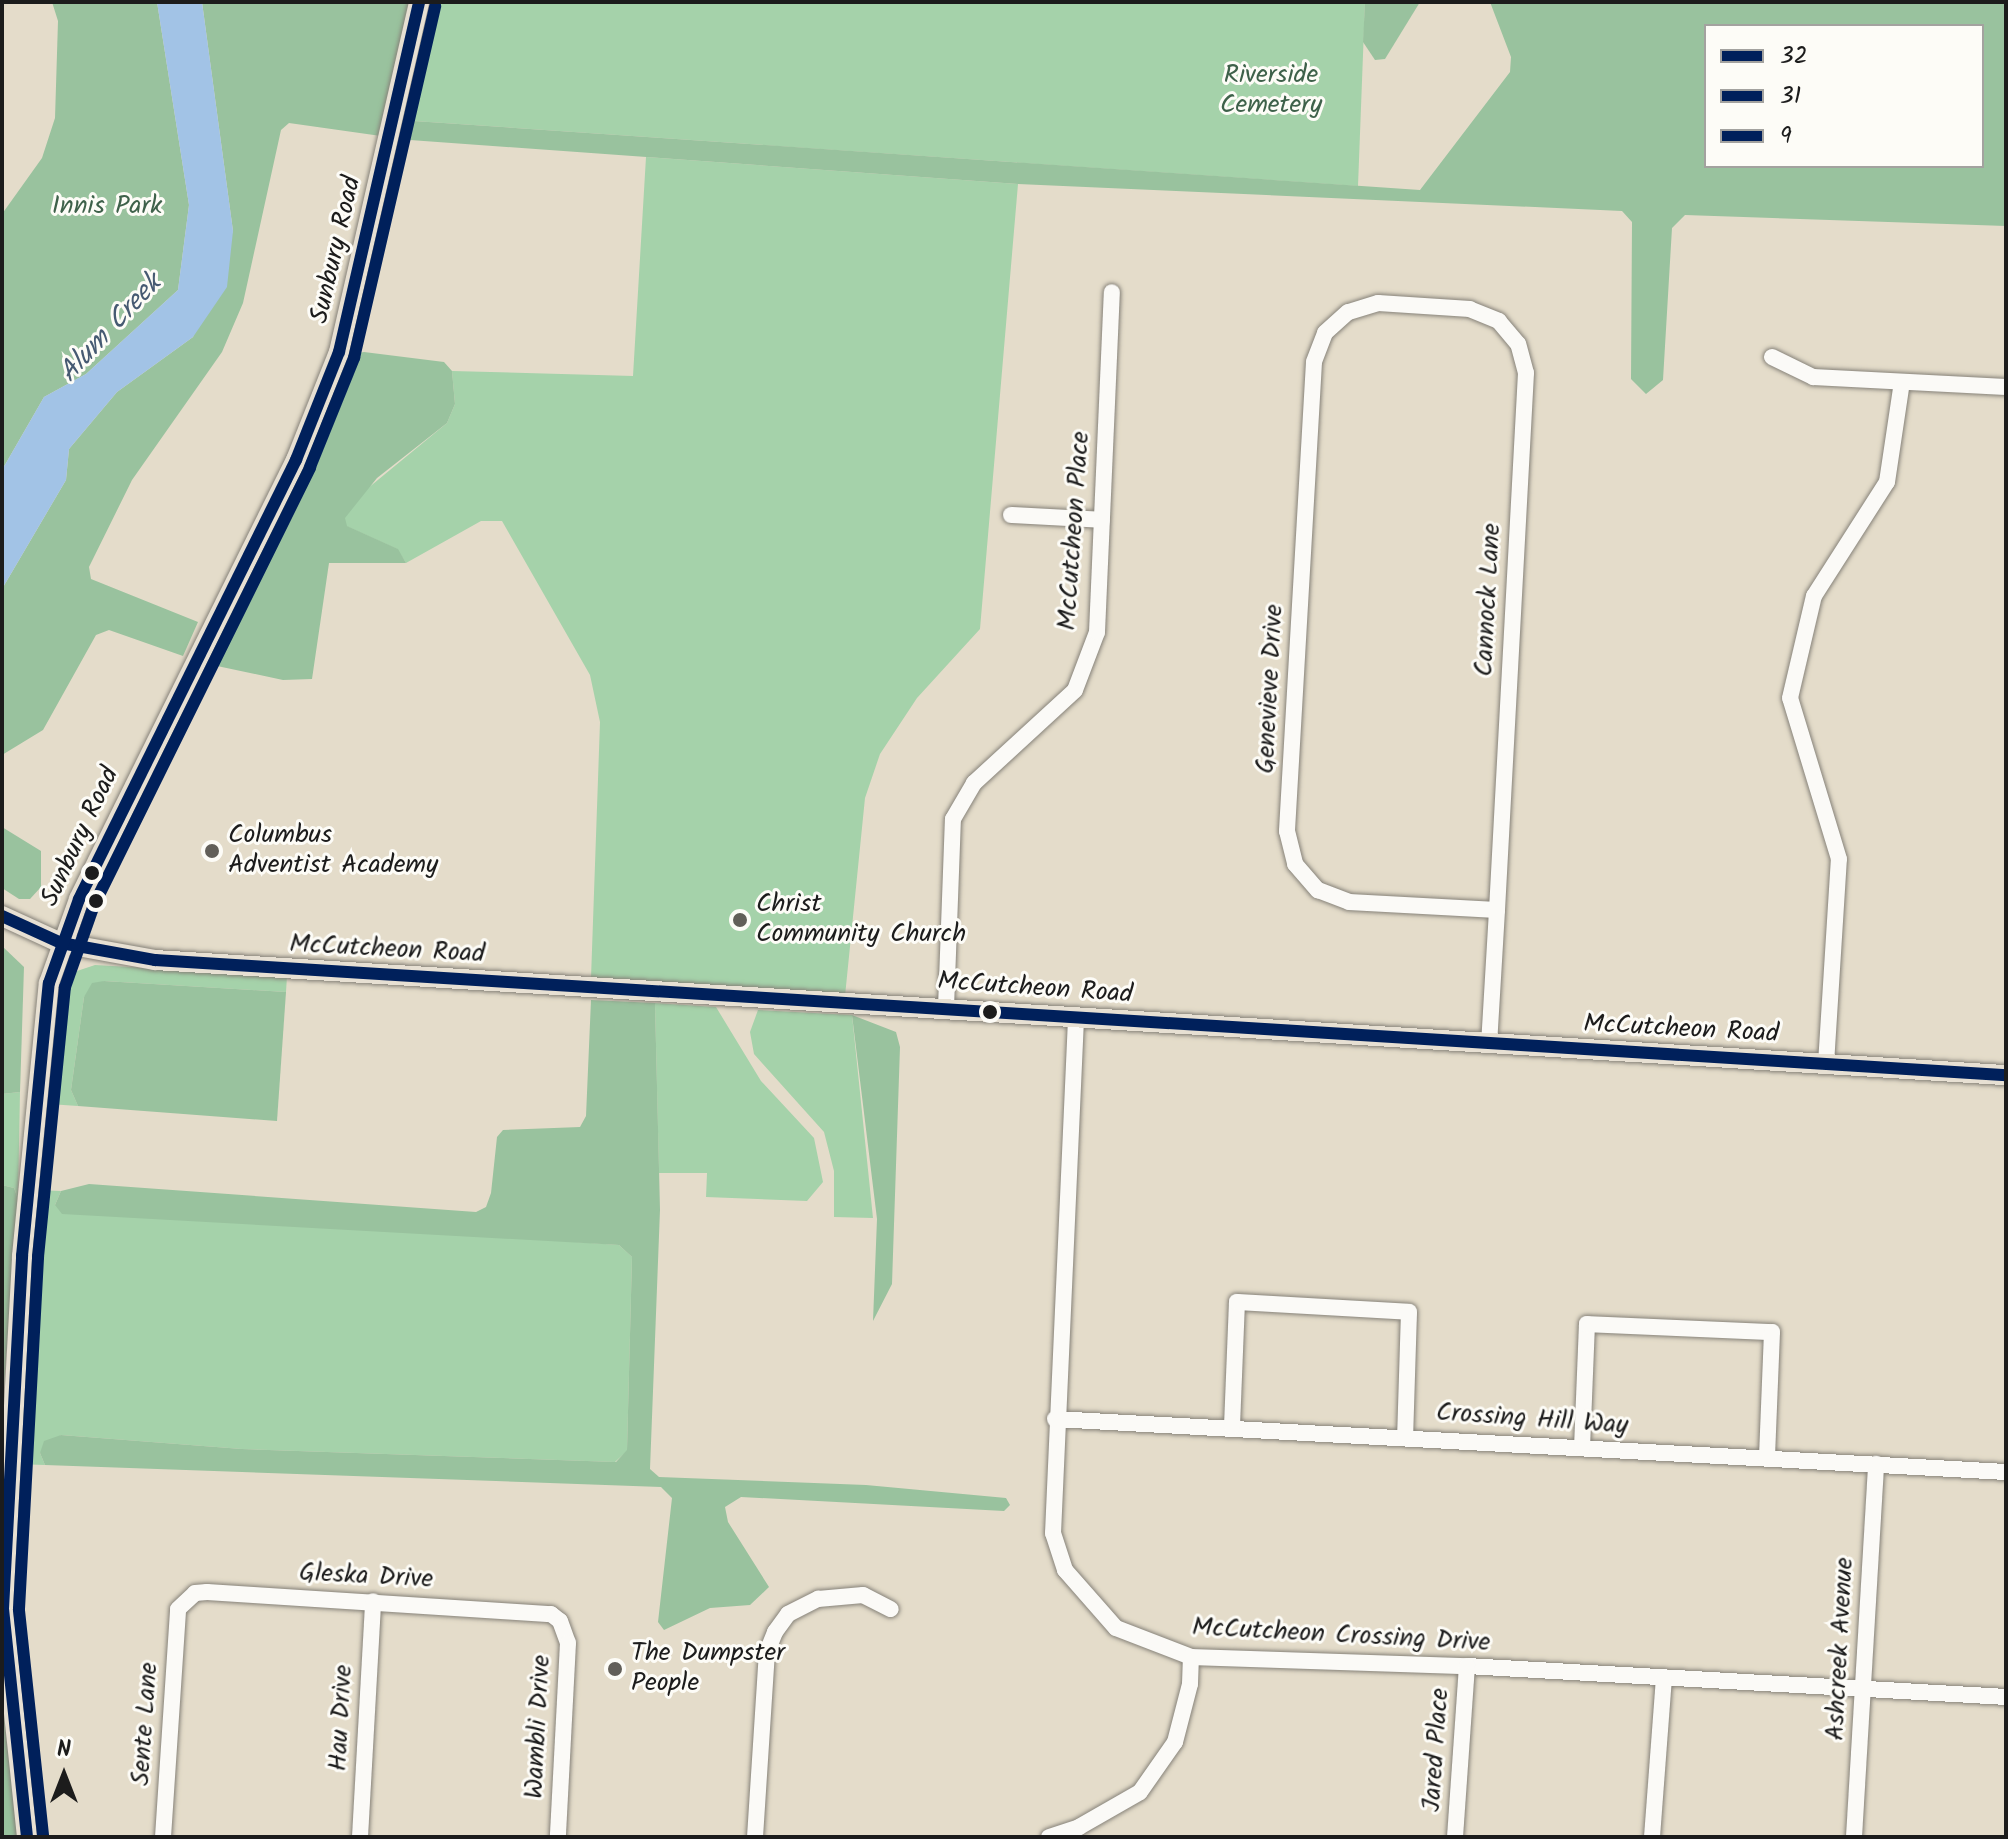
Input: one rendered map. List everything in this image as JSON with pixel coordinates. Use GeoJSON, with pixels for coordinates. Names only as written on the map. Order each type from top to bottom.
{"type":"FeatureCollection","features":[{"type":"Feature","properties":{"kind":"main road","name":"Sunbury Road"},"geometry":{"type":"LineString","coordinates":[[27,1837],[3,1609],[7,1475],[32,1113],[49,983],[61,943],[183,680],[296,460],[339,352],[419,2]]}},
{"type":"Feature","properties":{"kind":"main road","name":"McCutcheon Road"},"geometry":{"type":"LineString","coordinates":[[2,916],[61,943],[155,960],[2006,1075]]}},
{"type":"Feature","properties":{"kind":"street","name":"McCutcheon Place"},"geometry":{"type":"LineString","coordinates":[[946,1008],[953,819],[974,783],[1075,690],[1097,632],[1112,292]]}},
{"type":"Feature","properties":{"kind":"street","name":"Cannock Lane"},"geometry":{"type":"LineString","coordinates":[[1348,312],[1378,303],[1470,309],[1499,321],[1518,344],[1526,373],[1489,1045]]}},
{"type":"Feature","properties":{"kind":"street","name":"Genevieve Drive"},"geometry":{"type":"LineString","coordinates":[[1348,312],[1325,333],[1314,362],[1290,842],[1295,864],[1318,890],[1349,902],[1497,910]]}},
{"type":"Feature","properties":{"kind":"street"},"geometry":{"type":"LineString","coordinates":[[1772,357],[1813,377],[2006,387]]}},
{"type":"Feature","properties":{"kind":"street"},"geometry":{"type":"LineString","coordinates":[[1826,1064],[1839,859],[1790,698],[1814,596],[1887,482],[1902,382]]}},
{"type":"Feature","properties":{"kind":"street"},"geometry":{"type":"LineString","coordinates":[[1011,515],[1102,520]]}},
{"type":"Feature","properties":{"kind":"street","name":"McCutcheon Crossing Drive"},"geometry":{"type":"LineString","coordinates":[[1076,1019],[1055,1419],[1053,1533],[1065,1570],[1116,1628],[1191,1657],[1467,1666],[2006,1697]]}},
{"type":"Feature","properties":{"kind":"street"},"geometry":{"type":"LineString","coordinates":[[1232,1426],[1237,1302],[1409,1312],[1405,1436]]}},
{"type":"Feature","properties":{"kind":"street"},"geometry":{"type":"LineString","coordinates":[[1582,1448],[1587,1324],[1772,1332],[1767,1458]]}},
{"type":"Feature","properties":{"kind":"street","name":"Crossing Hill Way"},"geometry":{"type":"LineString","coordinates":[[1055,1419],[1232,1426],[2006,1472]]}},
{"type":"Feature","properties":{"kind":"street","name":"Ashcreek Avenue"},"geometry":{"type":"LineString","coordinates":[[1854,1837],[1876,1464]]}},
{"type":"Feature","properties":{"kind":"street","name":"Gleska Drive"},"geometry":{"type":"LineString","coordinates":[[177,1614],[185,1600],[207,1592],[539,1610],[560,1621]]}},
{"type":"Feature","properties":{"kind":"street"},"geometry":{"type":"LineString","coordinates":[[755,1837],[767,1652],[775,1632],[788,1614],[818,1599],[863,1595],[891,1609]]}},
{"type":"Feature","properties":{"kind":"street","name":"Hau Drive"},"geometry":{"type":"LineString","coordinates":[[360,1837],[373,1601]]}},
{"type":"Feature","properties":{"kind":"street","name":"Sente Lane"},"geometry":{"type":"LineString","coordinates":[[163,1837],[177,1614]]}},
{"type":"Feature","properties":{"kind":"street","name":"Wambli Drive"},"geometry":{"type":"LineString","coordinates":[[558,1837],[568,1643],[560,1621]]}},
{"type":"Feature","properties":{"kind":"street"},"geometry":{"type":"LineString","coordinates":[[1049,1837],[1079,1827],[1140,1792],[1175,1742],[1190,1684],[1191,1657]]}},
{"type":"Feature","properties":{"kind":"street","name":"Jared Place"},"geometry":{"type":"LineString","coordinates":[[1455,1837],[1467,1666]]}},
{"type":"Feature","properties":{"kind":"street"},"geometry":{"type":"LineString","coordinates":[[1652,1837],[1664,1677]]}},
{"type":"Feature","properties":{"kind":"green space","name":"Innis Park"},"geometry":{"type":"Polygon","coordinates":[[[52,2],[157,2],[189,205],[178,290],[86,374],[44,397],[2,470],[2,214],[42,158],[55,118],[58,21],[52,2]]]}},
{"type":"Feature","properties":{"kind":"green space"},"geometry":{"type":"Polygon","coordinates":[[[202,2],[415,2],[388,137],[289,123],[281,130],[243,303],[222,352],[132,480],[89,567],[91,579],[198,622],[183,656],[109,630],[96,635],[43,730],[2,755],[2,589],[66,480],[69,449],[117,392],[193,337],[233,231],[202,2]]]}},
{"type":"Feature","properties":{"kind":"green space","name":"Riverside Cemetery"},"geometry":{"type":"Polygon","coordinates":[[[439,2],[1365,2],[1358,186],[414,121],[439,2]]]}},
{"type":"Feature","properties":{"kind":"green space"},"geometry":{"type":"Polygon","coordinates":[[[1365,2],[1420,2],[1385,59],[1375,60],[1363,42],[1365,2]]]}},
{"type":"Feature","properties":{"kind":"green space"},"geometry":{"type":"Polygon","coordinates":[[[1490,2],[2006,2],[2006,226],[1685,215],[1672,228],[1663,380],[1646,394],[1631,379],[1632,222],[1622,211],[1018,184],[410,140],[414,121],[1420,190],[1510,72],[1511,57],[1490,2]]]}},
{"type":"Feature","properties":{"kind":"green space"},"geometry":{"type":"Polygon","coordinates":[[[646,157],[1018,184],[980,629],[917,698],[880,754],[865,798],[845,996],[591,978],[600,722],[590,675],[502,521],[481,521],[406,563],[397,549],[346,526],[344,518],[356,498],[447,423],[455,404],[452,371],[633,376],[646,157]]]}},
{"type":"Feature","properties":{"kind":"green space"},"geometry":{"type":"Polygon","coordinates":[[[364,352],[444,362],[452,371],[455,404],[447,423],[377,478],[345,518],[347,526],[398,549],[406,563],[329,563],[312,679],[283,680],[203,663],[354,354],[364,352]]]}},
{"type":"Feature","properties":{"kind":"green space"},"geometry":{"type":"Polygon","coordinates":[[[2,827],[41,851],[41,887],[30,899],[19,899],[2,888],[2,827]]]}},
{"type":"Feature","properties":{"kind":"green space"},"geometry":{"type":"Polygon","coordinates":[[[2,946],[24,967],[20,1092],[2,1094],[2,946]]]}},
{"type":"Feature","properties":{"kind":"green space"},"geometry":{"type":"Polygon","coordinates":[[[95,965],[287,976],[286,992],[104,981],[84,997],[71,1090],[78,1106],[49,1104],[62,991],[77,971],[95,965]]]}},
{"type":"Feature","properties":{"kind":"green space"},"geometry":{"type":"Polygon","coordinates":[[[104,981],[286,992],[277,1121],[78,1106],[71,1090],[84,997],[92,983],[104,981]]]}},
{"type":"Feature","properties":{"kind":"green space"},"geometry":{"type":"Polygon","coordinates":[[[591,1000],[655,1003],[660,1210],[650,1469],[659,1477],[866,1485],[1006,1498],[1010,1505],[1004,1511],[741,1497],[725,1507],[728,1522],[769,1587],[750,1605],[710,1608],[664,1630],[658,1622],[672,1498],[661,1487],[45,1465],[40,1453],[44,1441],[61,1435],[242,1449],[616,1462],[627,1450],[632,1257],[619,1245],[62,1214],[55,1205],[61,1191],[89,1184],[476,1212],[486,1207],[491,1193],[497,1137],[503,1130],[580,1127],[586,1116],[591,1000]]]}},
{"type":"Feature","properties":{"kind":"green space"},"geometry":{"type":"Polygon","coordinates":[[[655,1003],[716,1007],[761,1081],[814,1138],[823,1182],[807,1201],[706,1197],[707,1173],[659,1173],[655,1003]]]}},
{"type":"Feature","properties":{"kind":"green space"},"geometry":{"type":"Polygon","coordinates":[[[758,1010],[852,1015],[873,1218],[834,1217],[834,1171],[824,1132],[754,1054],[750,1032],[758,1010]]]}},
{"type":"Feature","properties":{"kind":"green space"},"geometry":{"type":"Polygon","coordinates":[[[852,1015],[896,1032],[900,1047],[892,1284],[873,1321],[877,1219],[852,1015]]]}},
{"type":"Feature","properties":{"kind":"green space"},"geometry":{"type":"Polygon","coordinates":[[[20,1092],[18,1199],[14,1188],[2,1185],[2,1094],[20,1092]]]}},
{"type":"Feature","properties":{"kind":"green space"},"geometry":{"type":"Polygon","coordinates":[[[2,1185],[14,1188],[18,1199],[2,1414],[2,1185]]]}},
{"type":"Feature","properties":{"kind":"green space"},"geometry":{"type":"Polygon","coordinates":[[[35,1190],[61,1191],[55,1205],[619,1245],[632,1257],[627,1451],[615,1462],[242,1449],[61,1435],[40,1453],[45,1465],[15,1464],[35,1190]]]}},
{"type":"Feature","properties":{"kind":"green space"},"geometry":{"type":"Polygon","coordinates":[[[2,1663],[21,1837],[2,1837],[2,1663]]]}},
{"type":"Feature","properties":{"kind":"water"},"geometry":{"type":"Polygon","coordinates":[[[157,2],[202,2],[233,231],[227,287],[193,337],[117,392],[69,449],[66,480],[2,589],[2,470],[44,397],[86,374],[178,290],[189,205],[157,2]]]}},
{"type":"Feature","properties":{"kind":"transit line","name":"31"},"geometry":{"type":"LineString","coordinates":[[27,1837],[3,1609],[22,1256],[49,983],[79,899],[296,460],[339,352],[419,2]]}},
{"type":"Feature","properties":{"kind":"transit line","name":"9"},"geometry":{"type":"LineString","coordinates":[[43,1835],[19,1609],[38,1257],[65,987],[94,905],[310,467],[354,358],[435,6]]}},
{"type":"Feature","properties":{"kind":"transit line","name":"32"},"geometry":{"type":"LineString","coordinates":[[2,916],[61,943],[155,960],[2006,1075]]}},
{"type":"Feature","properties":{"kind":"place","name":"Columbus Adventist Academy"},"geometry":{"type":"Point","coordinates":[212,851]}},
{"type":"Feature","properties":{"kind":"place","name":"Christ Community Church"},"geometry":{"type":"Point","coordinates":[740,920]}},
{"type":"Feature","properties":{"kind":"place","name":"The Dumpster People"},"geometry":{"type":"Point","coordinates":[615,1669]}},
{"type":"Feature","properties":{"kind":"water label","name":"Alum Creek"},"geometry":{"type":"Point","coordinates":[111,329]}}]}
